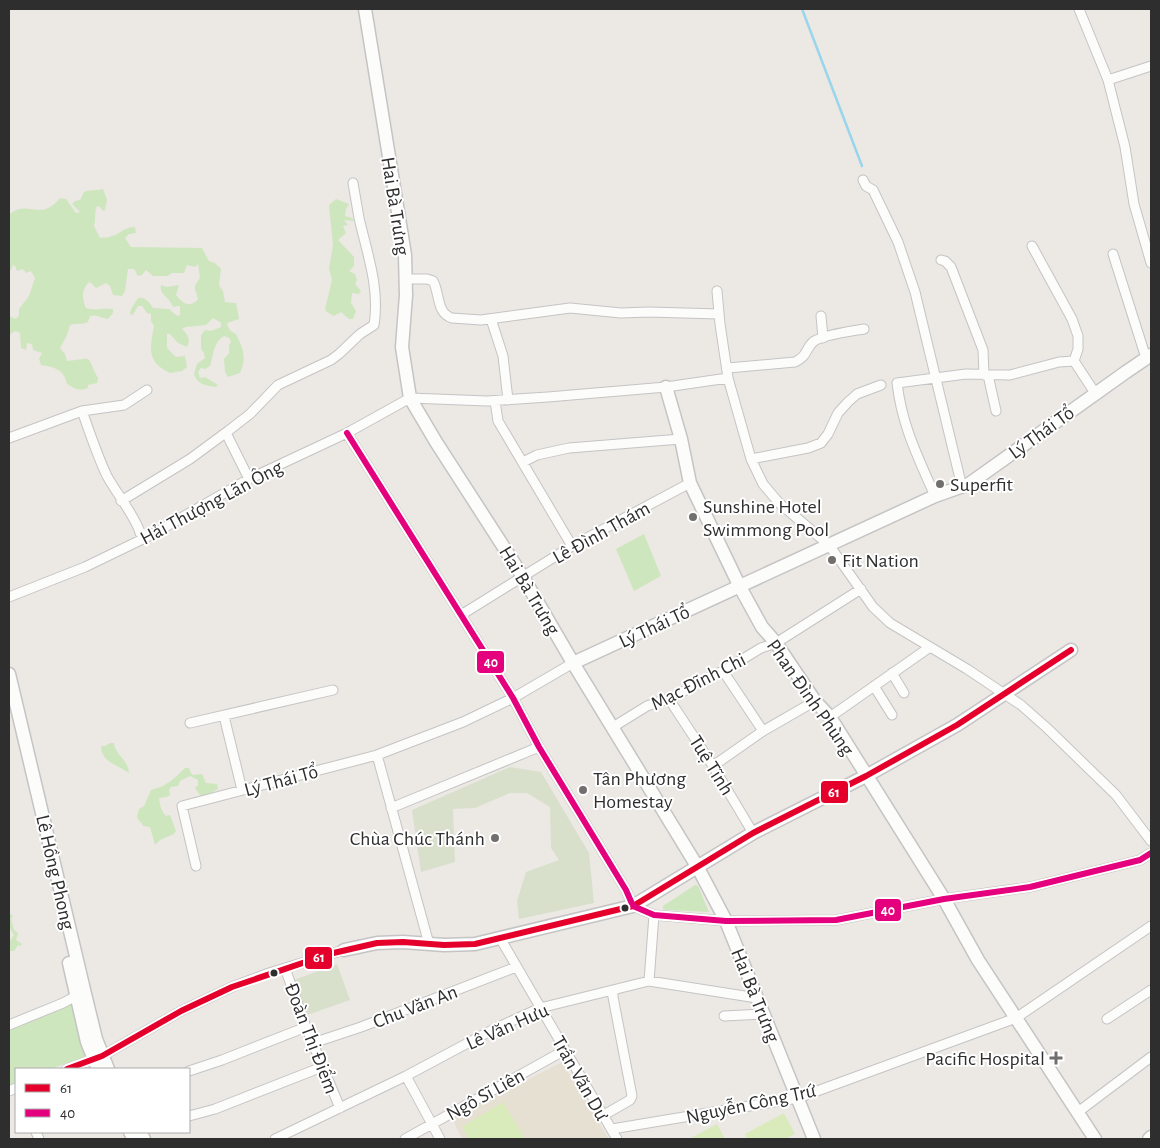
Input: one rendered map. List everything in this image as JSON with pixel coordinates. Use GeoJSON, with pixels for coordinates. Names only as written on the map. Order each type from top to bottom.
{"type":"FeatureCollection","features":[{"type":"Feature","properties":{"kind":"street","name":"Hai Bà Trưng"},"geometry":{"type":"LineString","coordinates":[[365,9],[405,255],[406,279],[402,347],[410,398],[436,442],[523,577],[573,663],[697,866],[726,921],[814,1139]]}},
{"type":"Feature","properties":{"kind":"street"},"geometry":{"type":"LineString","coordinates":[[1079,9],[1108,80],[1125,148],[1134,204],[1151,263]]}},
{"type":"Feature","properties":{"kind":"street"},"geometry":{"type":"LineString","coordinates":[[1108,80],[1151,66]]}},
{"type":"Feature","properties":{"kind":"street"},"geometry":{"type":"LineString","coordinates":[[863,180],[866,186],[873,190],[898,242],[915,292],[962,487]]}},
{"type":"Feature","properties":{"kind":"street"},"geometry":{"type":"LineString","coordinates":[[122,501],[190,459],[226,433],[250,414],[278,385],[331,360],[340,354],[360,334],[374,325],[376,308],[372,272],[353,183]]}},
{"type":"Feature","properties":{"kind":"street"},"geometry":{"type":"LineString","coordinates":[[1032,246],[1072,319],[1078,336],[1078,349],[1074,361]]}},
{"type":"Feature","properties":{"kind":"street"},"geometry":{"type":"LineString","coordinates":[[1113,254],[1149,357]]}},
{"type":"Feature","properties":{"kind":"street"},"geometry":{"type":"LineString","coordinates":[[941,260],[952,267],[979,338],[996,412]]}},
{"type":"Feature","properties":{"kind":"street"},"geometry":{"type":"LineString","coordinates":[[406,279],[427,279],[433,281],[442,310],[447,317],[481,320],[570,308],[621,313],[718,314]]}},
{"type":"Feature","properties":{"kind":"street"},"geometry":{"type":"LineString","coordinates":[[717,291],[718,314],[728,368],[728,378],[751,459],[763,484],[779,503],[829,545],[873,607],[890,623],[930,646],[1021,706],[1047,728],[1116,795],[1151,841]]}},
{"type":"Feature","properties":{"kind":"street"},"geometry":{"type":"LineString","coordinates":[[821,316],[823,338]]}},
{"type":"Feature","properties":{"kind":"street"},"geometry":{"type":"LineString","coordinates":[[491,319],[503,356],[508,400]]}},
{"type":"Feature","properties":{"kind":"street"},"geometry":{"type":"LineString","coordinates":[[728,368],[796,362],[802,359],[812,342],[844,332],[864,329]]}},
{"type":"Feature","properties":{"kind":"street","name":"Lý Thái Tổ"},"geometry":{"type":"LineString","coordinates":[[196,866],[182,806],[377,755],[463,722],[513,698],[573,663],[935,496],[962,487],[1149,357]]}},
{"type":"Feature","properties":{"kind":"street"},"geometry":{"type":"LineString","coordinates":[[935,496],[906,428],[900,406],[897,383],[966,374],[1010,375],[1059,362],[1074,361]]}},
{"type":"Feature","properties":{"kind":"street"},"geometry":{"type":"LineString","coordinates":[[1074,361],[1095,393]]}},
{"type":"Feature","properties":{"kind":"street"},"geometry":{"type":"LineString","coordinates":[[410,398],[508,400],[666,387],[728,378]]}},
{"type":"Feature","properties":{"kind":"street"},"geometry":{"type":"LineString","coordinates":[[751,459],[808,448],[820,443],[828,434],[838,413],[848,402],[857,394],[881,385]]}},
{"type":"Feature","properties":{"kind":"street","name":"Phan Đình Phùng"},"geometry":{"type":"LineString","coordinates":[[666,387],[690,483],[762,628],[776,643],[816,701],[830,717],[944,899],[978,960],[1095,1139]]}},
{"type":"Feature","properties":{"kind":"street"},"geometry":{"type":"LineString","coordinates":[[9,438],[82,411],[124,405],[147,390]]}},
{"type":"Feature","properties":{"kind":"street","name":"Hải Thượng Lãn Ông"},"geometry":{"type":"LineString","coordinates":[[9,597],[85,566],[151,536],[249,479],[347,433],[410,398]]}},
{"type":"Feature","properties":{"kind":"street"},"geometry":{"type":"LineString","coordinates":[[495,400],[498,422],[572,546]]}},
{"type":"Feature","properties":{"kind":"street"},"geometry":{"type":"LineString","coordinates":[[82,411],[106,475],[138,525],[140,533],[151,536]]}},
{"type":"Feature","properties":{"kind":"street"},"geometry":{"type":"LineString","coordinates":[[226,433],[249,479]]}},
{"type":"Feature","properties":{"kind":"street"},"geometry":{"type":"LineString","coordinates":[[347,433],[513,698],[539,747],[626,890],[633,906],[654,915],[726,921],[836,920],[944,899],[1030,886],[1140,860],[1151,853]]}},
{"type":"Feature","properties":{"kind":"street"},"geometry":{"type":"LineString","coordinates":[[523,462],[537,455],[569,448],[680,439]]}},
{"type":"Feature","properties":{"kind":"street","name":"Lê Đình Thám"},"geometry":{"type":"LineString","coordinates":[[461,615],[572,546],[690,483]]}},
{"type":"Feature","properties":{"kind":"street","name":"Mạc Đĩnh Chi"},"geometry":{"type":"LineString","coordinates":[[613,727],[647,706],[669,699],[723,671],[761,648],[776,643],[861,589]]}},
{"type":"Feature","properties":{"kind":"street"},"geometry":{"type":"LineString","coordinates":[[761,648],[762,628]]}},
{"type":"Feature","properties":{"kind":"street"},"geometry":{"type":"LineString","coordinates":[[830,717],[930,646]]}},
{"type":"Feature","properties":{"kind":"street"},"geometry":{"type":"LineString","coordinates":[[71,1068],[98,1062],[180,1011],[232,987],[344,950],[377,943],[475,944],[633,906],[753,833],[866,776],[958,725],[1071,650]]}},
{"type":"Feature","properties":{"kind":"street"},"geometry":{"type":"LineString","coordinates":[[723,671],[764,731]]}},
{"type":"Feature","properties":{"kind":"street"},"geometry":{"type":"LineString","coordinates":[[892,673],[904,693]]}},
{"type":"Feature","properties":{"kind":"street","name":"Lê Hồng Phong"},"geometry":{"type":"LineString","coordinates":[[9,674],[76,996],[87,1042],[98,1062]]}},
{"type":"Feature","properties":{"kind":"street"},"geometry":{"type":"LineString","coordinates":[[874,686],[892,715]]}},
{"type":"Feature","properties":{"kind":"street"},"geometry":{"type":"LineString","coordinates":[[190,724],[333,690]]}},
{"type":"Feature","properties":{"kind":"street","name":"Tuệ Tĩnh"},"geometry":{"type":"LineString","coordinates":[[669,699],[713,766],[753,833]]}},
{"type":"Feature","properties":{"kind":"street"},"geometry":{"type":"LineString","coordinates":[[713,766],[764,731],[816,701]]}},
{"type":"Feature","properties":{"kind":"street","name":"Lê Hồng Phong"},"geometry":{"type":"LineString","coordinates":[[9,708],[85,994],[98,1062]]}},
{"type":"Feature","properties":{"kind":"street"},"geometry":{"type":"LineString","coordinates":[[224,716],[242,790]]}},
{"type":"Feature","properties":{"kind":"street"},"geometry":{"type":"LineString","coordinates":[[391,808],[539,747]]}},
{"type":"Feature","properties":{"kind":"street"},"geometry":{"type":"LineString","coordinates":[[377,755],[429,944]]}},
{"type":"Feature","properties":{"kind":"street"},"geometry":{"type":"LineString","coordinates":[[649,981],[654,915]]}},
{"type":"Feature","properties":{"kind":"street","name":"Nguyễn Công Trứ"},"geometry":{"type":"LineString","coordinates":[[612,1130],[798,1098],[1016,1018],[1151,926]]}},
{"type":"Feature","properties":{"kind":"street","name":"Trần Văn Dư"},"geometry":{"type":"LineString","coordinates":[[500,938],[617,1139]]}},
{"type":"Feature","properties":{"kind":"street","name":"Chu Văn An"},"geometry":{"type":"LineString","coordinates":[[313,1043],[361,1027],[516,967]]}},
{"type":"Feature","properties":{"kind":"street","name":"Đoàn Thị Điểm"},"geometry":{"type":"LineString","coordinates":[[285,968],[306,1027],[340,1108]]}},
{"type":"Feature","properties":{"kind":"street","name":"Lê Văn Hưu"},"geometry":{"type":"LineString","coordinates":[[275,1139],[289,1136],[340,1108],[540,1008],[649,981],[757,998]]}},
{"type":"Feature","properties":{"kind":"street"},"geometry":{"type":"LineString","coordinates":[[604,1115],[630,1100],[632,1096],[621,1045],[613,990]]}},
{"type":"Feature","properties":{"kind":"street"},"geometry":{"type":"LineString","coordinates":[[1107,1019],[1150,993]]}},
{"type":"Feature","properties":{"kind":"street"},"geometry":{"type":"LineString","coordinates":[[9,1025],[76,996]]}},
{"type":"Feature","properties":{"kind":"street"},"geometry":{"type":"LineString","coordinates":[[724,1016],[764,1014]]}},
{"type":"Feature","properties":{"kind":"street"},"geometry":{"type":"LineString","coordinates":[[190,1071],[306,1027]]}},
{"type":"Feature","properties":{"kind":"street","name":"Ngô Sĩ Liên"},"geometry":{"type":"LineString","coordinates":[[405,1139],[565,1050]]}},
{"type":"Feature","properties":{"kind":"street"},"geometry":{"type":"LineString","coordinates":[[1078,1112],[1151,1057]]}},
{"type":"Feature","properties":{"kind":"street"},"geometry":{"type":"LineString","coordinates":[[190,1116],[215,1109],[322,1067]]}},
{"type":"Feature","properties":{"kind":"street"},"geometry":{"type":"LineString","coordinates":[[406,1076],[440,1139]]}},
{"type":"Feature","properties":{"kind":"shaded area"},"geometry":{"type":"Polygon","coordinates":[[[562,1062],[609,1139],[462,1139],[452,1118],[562,1062]]]}},
{"type":"Feature","properties":{"kind":"green space"},"geometry":{"type":"Polygon","coordinates":[[[103,189],[107,200],[105,210],[103,211],[97,206],[94,226],[100,238],[110,237],[127,228],[135,227],[136,233],[129,234],[125,238],[131,247],[202,248],[209,261],[215,263],[221,269],[219,285],[223,291],[225,302],[236,303],[239,319],[227,323],[230,330],[236,334],[242,348],[244,357],[240,373],[228,377],[225,372],[224,359],[229,353],[231,342],[229,338],[224,336],[216,345],[210,366],[205,369],[201,368],[198,372],[200,378],[205,377],[218,385],[215,387],[205,385],[194,374],[197,364],[205,358],[201,349],[201,335],[205,330],[211,331],[221,327],[221,323],[213,318],[206,325],[182,329],[188,337],[187,347],[178,343],[170,334],[167,334],[167,348],[176,357],[185,356],[187,367],[182,371],[170,373],[162,369],[153,359],[151,341],[154,326],[151,321],[151,314],[147,313],[142,306],[138,306],[133,315],[130,314],[138,298],[143,298],[153,308],[169,309],[177,316],[180,315],[180,306],[173,307],[161,291],[161,285],[167,287],[179,285],[176,295],[186,304],[192,304],[198,299],[195,288],[200,278],[198,264],[195,267],[187,265],[184,273],[172,273],[167,276],[153,276],[146,270],[142,275],[138,276],[134,269],[128,269],[125,291],[122,296],[113,295],[110,286],[106,283],[96,288],[90,282],[85,287],[83,294],[86,308],[113,309],[113,313],[108,319],[90,316],[88,322],[70,325],[60,348],[65,354],[67,361],[88,359],[90,361],[98,378],[97,383],[88,385],[88,388],[79,390],[67,384],[61,372],[41,365],[39,359],[42,353],[33,350],[32,344],[27,343],[26,350],[21,348],[20,333],[15,331],[9,335],[9,316],[16,319],[19,315],[19,309],[29,296],[35,278],[31,271],[26,273],[23,269],[17,271],[13,265],[11,270],[9,269],[9,215],[16,210],[22,209],[46,209],[60,198],[66,199],[76,213],[80,212],[72,204],[80,200],[84,192],[103,189]]]}},
{"type":"Feature","properties":{"kind":"green space"},"geometry":{"type":"Polygon","coordinates":[[[336,199],[349,204],[345,216],[352,218],[354,221],[344,220],[348,225],[343,226],[346,233],[338,240],[354,257],[354,266],[349,271],[355,274],[357,280],[355,284],[361,291],[359,294],[352,293],[351,303],[356,311],[353,319],[349,319],[341,312],[334,316],[325,309],[332,280],[329,269],[333,245],[329,205],[336,199]]]}},
{"type":"Feature","properties":{"kind":"green space"},"geometry":{"type":"Polygon","coordinates":[[[644,534],[661,576],[634,591],[616,549],[644,534]]]}},
{"type":"Feature","properties":{"kind":"green space"},"geometry":{"type":"Polygon","coordinates":[[[114,743],[129,773],[111,763],[104,756],[101,746],[114,743]]]}},
{"type":"Feature","properties":{"kind":"green space"},"geometry":{"type":"Polygon","coordinates":[[[510,767],[541,772],[589,853],[594,903],[519,919],[517,901],[526,872],[559,860],[551,848],[550,807],[527,793],[510,793],[475,808],[453,809],[455,862],[421,872],[412,810],[510,767]]]}},
{"type":"Feature","properties":{"kind":"green space"},"geometry":{"type":"Polygon","coordinates":[[[185,768],[189,768],[192,775],[202,774],[206,783],[217,784],[218,789],[202,798],[195,788],[198,785],[198,780],[190,776],[180,781],[178,786],[171,787],[169,790],[170,795],[159,798],[163,812],[166,816],[170,815],[176,831],[155,845],[150,827],[143,826],[137,817],[139,809],[144,806],[151,790],[163,786],[185,768]]]}},
{"type":"Feature","properties":{"kind":"green space"},"geometry":{"type":"Polygon","coordinates":[[[695,885],[698,886],[709,912],[663,909],[663,906],[695,885]]]}},
{"type":"Feature","properties":{"kind":"green space"},"geometry":{"type":"Polygon","coordinates":[[[9,913],[13,916],[11,919],[14,930],[18,933],[16,940],[22,944],[18,945],[14,951],[10,951],[9,955],[9,942],[14,935],[9,927],[9,913]]]}},
{"type":"Feature","properties":{"kind":"green space"},"geometry":{"type":"Polygon","coordinates":[[[337,964],[350,1000],[307,1015],[294,980],[337,964]]]}},
{"type":"Feature","properties":{"kind":"green space"},"geometry":{"type":"Polygon","coordinates":[[[72,1004],[87,1056],[53,1068],[15,1068],[15,1082],[9,1085],[9,1029],[72,1004]]]}},
{"type":"Feature","properties":{"kind":"green space"},"geometry":{"type":"Polygon","coordinates":[[[503,1102],[525,1139],[469,1139],[462,1127],[503,1102]]]}},
{"type":"Feature","properties":{"kind":"green space"},"geometry":{"type":"Polygon","coordinates":[[[784,1113],[795,1134],[785,1139],[747,1139],[745,1134],[784,1113]]]}},
{"type":"Feature","properties":{"kind":"green space"},"geometry":{"type":"Polygon","coordinates":[[[717,1124],[725,1139],[689,1139],[717,1124]]]}},
{"type":"Feature","properties":{"kind":"waterway"},"geometry":{"type":"LineString","coordinates":[[802,9],[862,166]]}},
{"type":"Feature","properties":{"kind":"transit line","name":"40"},"geometry":{"type":"LineString","coordinates":[[347,433],[513,698],[539,747],[626,890],[633,906],[654,915],[726,921],[836,920],[944,899],[1030,887],[1140,860],[1151,853]]}},
{"type":"Feature","properties":{"kind":"transit line","name":"61"},"geometry":{"type":"LineString","coordinates":[[70,1068],[102,1056],[181,1011],[232,987],[329,954],[377,943],[475,944],[633,906],[753,833],[866,776],[957,725],[1071,650]]}},
{"type":"Feature","properties":{"kind":"place","name":"Superfit"},"geometry":{"type":"Point","coordinates":[940,484]}},
{"type":"Feature","properties":{"kind":"place","name":"Sunshine Hotel Swimmong Pool"},"geometry":{"type":"Point","coordinates":[693,517]}},
{"type":"Feature","properties":{"kind":"place","name":"Fit Nation"},"geometry":{"type":"Point","coordinates":[832,560]}},
{"type":"Feature","properties":{"kind":"place","name":"Tân Phương Homestay"},"geometry":{"type":"Point","coordinates":[583,790]}},
{"type":"Feature","properties":{"kind":"place","name":"Chùa Chúc Thánh"},"geometry":{"type":"Point","coordinates":[495,838]}},
{"type":"Feature","properties":{"kind":"place","name":"Pacific Hospital"},"geometry":{"type":"Point","coordinates":[1056,1058]}}]}
